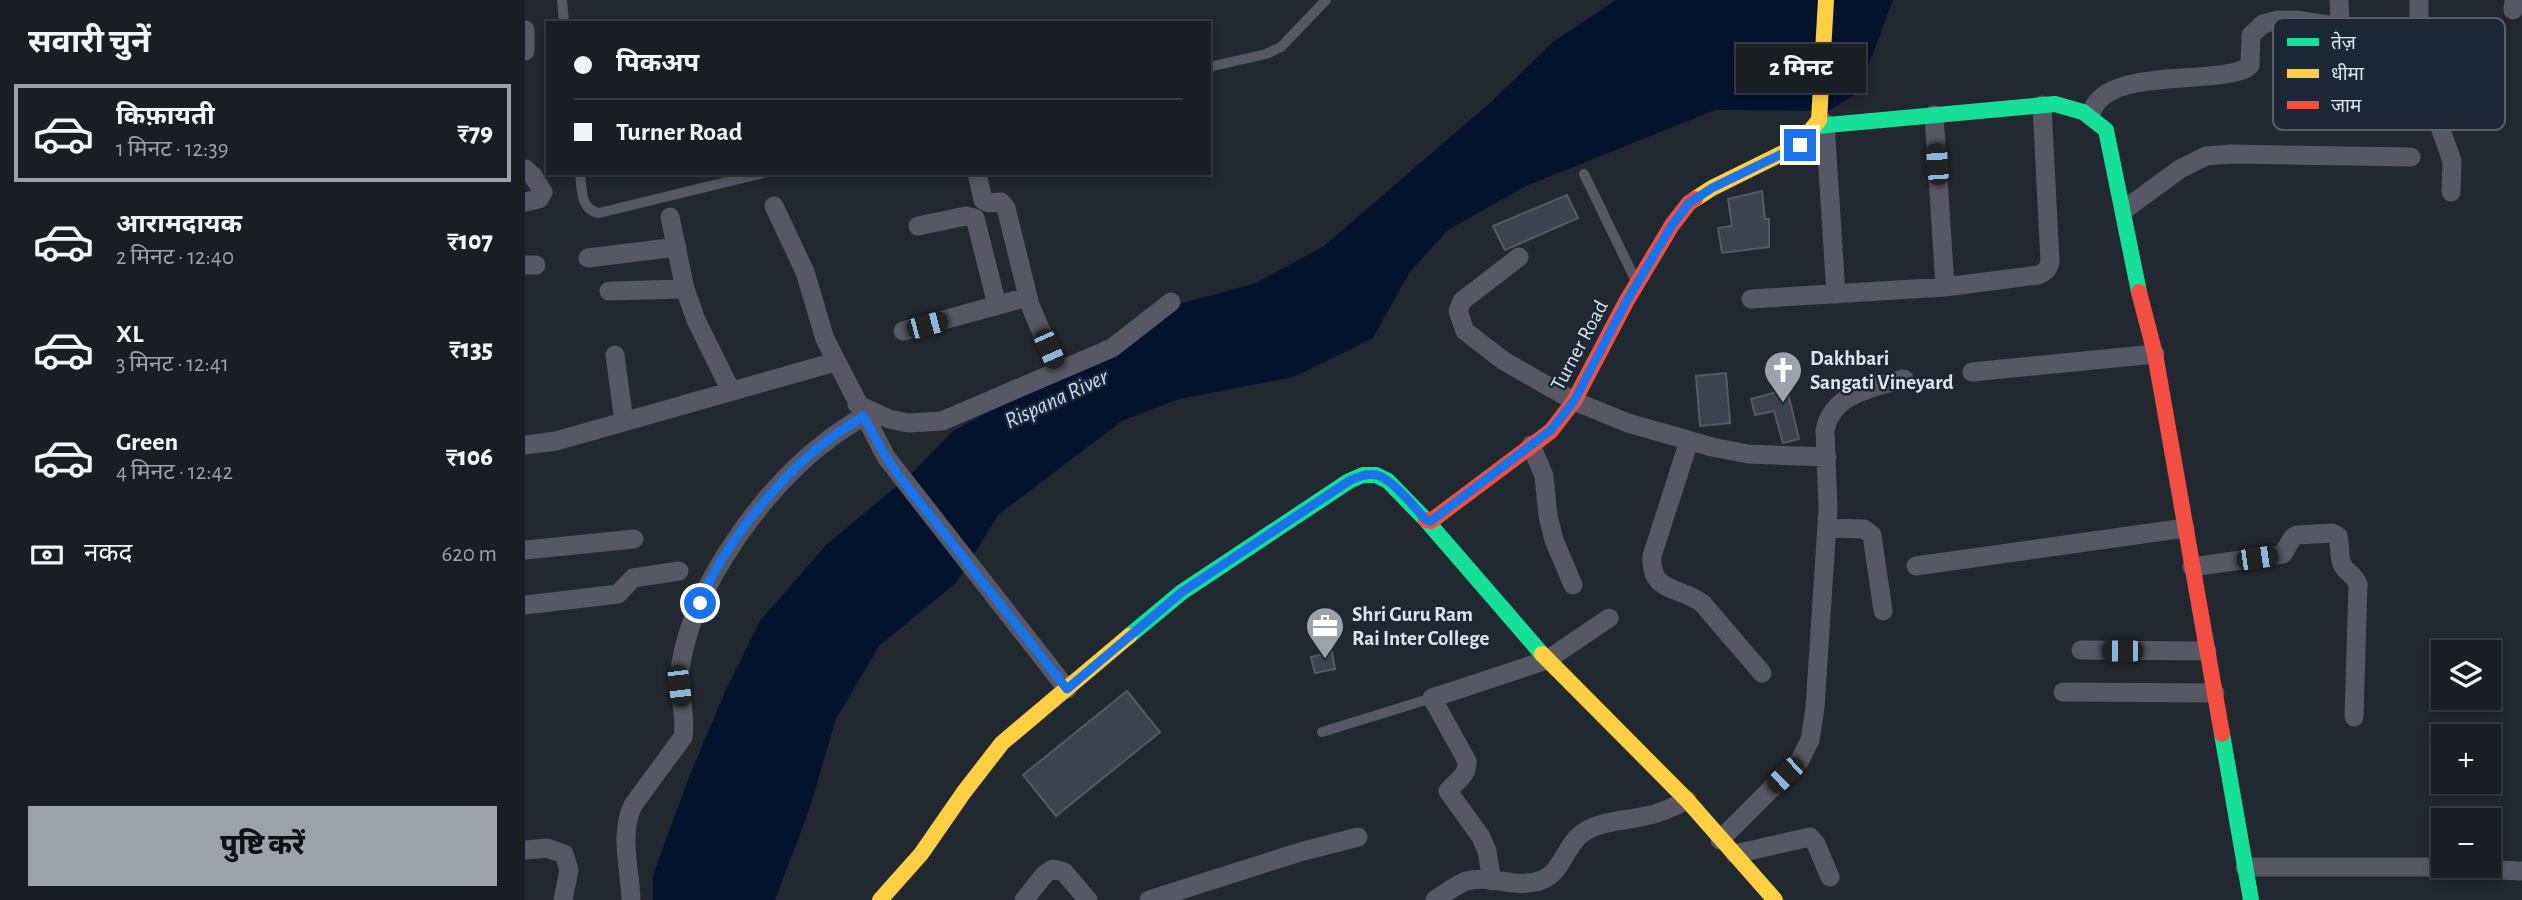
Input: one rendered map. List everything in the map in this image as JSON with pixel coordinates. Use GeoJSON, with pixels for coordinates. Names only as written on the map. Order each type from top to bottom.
{"type":"FeatureCollection","features":[{"type":"Feature","properties":{"kind":"street"},"geometry":{"type":"LineString","coordinates":[[1826,0],[1820,123],[1836,294]]}},
{"type":"Feature","properties":{"kind":"street"},"geometry":{"type":"LineString","coordinates":[[2339,0],[2340,18]]}},
{"type":"Feature","properties":{"kind":"street"},"geometry":{"type":"LineString","coordinates":[[2419,0],[2419,18]]}},
{"type":"Feature","properties":{"kind":"street"},"geometry":{"type":"LineString","coordinates":[[2091,114],[2099,99],[2118,86],[2245,69],[2250,65],[2251,35],[2263,24],[2273,21]]}},
{"type":"Feature","properties":{"kind":"street"},"geometry":{"type":"LineString","coordinates":[[525,30],[525,51]]}},
{"type":"Feature","properties":{"kind":"street"},"geometry":{"type":"LineString","coordinates":[[1820,123],[2042,105],[2073,106],[2091,114],[2106,130],[2141,300],[2155,354],[2251,900]]}},
{"type":"Feature","properties":{"kind":"street"},"geometry":{"type":"LineString","coordinates":[[1751,299],[1945,287],[2038,275],[2048,269],[2050,262],[2042,105]]}},
{"type":"Feature","properties":{"kind":"street"},"geometry":{"type":"LineString","coordinates":[[1934,115],[1945,287]]}},
{"type":"Feature","properties":{"kind":"street","name":"Turner Road"},"geometry":{"type":"LineString","coordinates":[[1426,520],[1431,521],[1551,430],[1574,401],[1637,283],[1672,225],[1689,203],[1712,188],[1800,145],[1820,123]]}},
{"type":"Feature","properties":{"kind":"street"},"geometry":{"type":"LineString","coordinates":[[2441,130],[2452,161],[2451,192]]}},
{"type":"Feature","properties":{"kind":"street"},"geometry":{"type":"LineString","coordinates":[[2124,210],[2180,169],[2206,156],[2411,158]]}},
{"type":"Feature","properties":{"kind":"street"},"geometry":{"type":"LineString","coordinates":[[525,169],[543,192],[539,199],[525,202]]}},
{"type":"Feature","properties":{"kind":"street"},"geometry":{"type":"LineString","coordinates":[[977,175],[983,200],[989,203],[1001,202],[1006,208],[1028,297],[1058,370]]}},
{"type":"Feature","properties":{"kind":"street"},"geometry":{"type":"LineString","coordinates":[[774,206],[805,272],[825,339],[835,362],[886,457],[1067,689]]}},
{"type":"Feature","properties":{"kind":"street"},"geometry":{"type":"LineString","coordinates":[[918,226],[966,216],[975,218],[997,305]]}},
{"type":"Feature","properties":{"kind":"street"},"geometry":{"type":"LineString","coordinates":[[670,217],[685,289],[696,320],[730,391]]}},
{"type":"Feature","properties":{"kind":"street"},"geometry":{"type":"LineString","coordinates":[[588,258],[677,247]]}},
{"type":"Feature","properties":{"kind":"street"},"geometry":{"type":"LineString","coordinates":[[1519,257],[1462,301],[1458,310],[1465,331],[1504,361],[1574,401],[1628,424],[1748,454],[1827,457]]}},
{"type":"Feature","properties":{"kind":"street"},"geometry":{"type":"LineString","coordinates":[[610,291],[685,289]]}},
{"type":"Feature","properties":{"kind":"street"},"geometry":{"type":"LineString","coordinates":[[903,331],[1028,297]]}},
{"type":"Feature","properties":{"kind":"street"},"geometry":{"type":"LineString","coordinates":[[860,410],[889,419],[923,424],[942,421],[1112,348],[1171,302]]}},
{"type":"Feature","properties":{"kind":"street"},"geometry":{"type":"LineString","coordinates":[[1972,372],[2155,354]]}},
{"type":"Feature","properties":{"kind":"street"},"geometry":{"type":"LineString","coordinates":[[615,355],[624,422]]}},
{"type":"Feature","properties":{"kind":"street"},"geometry":{"type":"LineString","coordinates":[[525,445],[557,441],[835,362]]}},
{"type":"Feature","properties":{"kind":"street"},"geometry":{"type":"LineString","coordinates":[[1720,840],[1800,760],[1810,740],[1815,708],[1827,528],[1825,430],[1832,410],[1860,392],[1903,379]]}},
{"type":"Feature","properties":{"kind":"street"},"geometry":{"type":"LineString","coordinates":[[631,900],[625,829],[627,817],[683,737],[679,686],[681,660],[707,584],[744,527],[786,479],[860,410]]}},
{"type":"Feature","properties":{"kind":"street"},"geometry":{"type":"LineString","coordinates":[[1689,441],[1652,555],[1651,568],[1659,583],[1702,603],[1762,673]]}},
{"type":"Feature","properties":{"kind":"street"},"geometry":{"type":"LineString","coordinates":[[1531,445],[1544,476],[1548,516],[1554,540],[1573,585]]}},
{"type":"Feature","properties":{"kind":"street"},"geometry":{"type":"LineString","coordinates":[[880,900],[921,854],[1002,743],[1182,592],[1349,481],[1363,475],[1376,475],[1388,481],[1426,520],[1547,660],[1687,800],[1775,900]]}},
{"type":"Feature","properties":{"kind":"street"},"geometry":{"type":"LineString","coordinates":[[1827,528],[1864,529],[1872,535],[1883,611]]}},
{"type":"Feature","properties":{"kind":"street"},"geometry":{"type":"LineString","coordinates":[[1916,566],[2185,528]]}},
{"type":"Feature","properties":{"kind":"street"},"geometry":{"type":"LineString","coordinates":[[2192,567],[2283,554],[2297,535],[2332,533],[2339,537],[2341,562],[2358,584],[2354,717]]}},
{"type":"Feature","properties":{"kind":"street"},"geometry":{"type":"LineString","coordinates":[[525,550],[634,539]]}},
{"type":"Feature","properties":{"kind":"street"},"geometry":{"type":"LineString","coordinates":[[525,605],[618,594],[633,578],[679,571]]}},
{"type":"Feature","properties":{"kind":"street"},"geometry":{"type":"LineString","coordinates":[[1492,881],[1481,837],[1448,791],[1462,778],[1468,766],[1432,698],[1547,660],[1609,618]]}},
{"type":"Feature","properties":{"kind":"street"},"geometry":{"type":"LineString","coordinates":[[2081,650],[2207,651]]}},
{"type":"Feature","properties":{"kind":"street"},"geometry":{"type":"LineString","coordinates":[[2063,692],[2215,693]]}},
{"type":"Feature","properties":{"kind":"street"},"geometry":{"type":"LineString","coordinates":[[1435,900],[1467,881],[1528,884],[1546,878],[1556,870],[1571,843],[1583,833],[1609,822],[1667,810],[1687,800]]}},
{"type":"Feature","properties":{"kind":"street"},"geometry":{"type":"LineString","coordinates":[[1149,900],[1300,852],[1358,837]]}},
{"type":"Feature","properties":{"kind":"street"},"geometry":{"type":"LineString","coordinates":[[1735,854],[1810,837],[1831,877]]}},
{"type":"Feature","properties":{"kind":"street"},"geometry":{"type":"LineString","coordinates":[[525,850],[547,848],[564,853],[569,870],[563,900]]}},
{"type":"Feature","properties":{"kind":"street"},"geometry":{"type":"LineString","coordinates":[[2245,867],[2433,867],[2522,871]]}},
{"type":"Feature","properties":{"kind":"street"},"geometry":{"type":"LineString","coordinates":[[1024,900],[1045,874],[1053,869],[1064,872],[1088,900]]}},
{"type":"Feature","properties":{"kind":"lane"},"geometry":{"type":"LineString","coordinates":[[562,0],[564,21]]}},
{"type":"Feature","properties":{"kind":"lane"},"geometry":{"type":"LineString","coordinates":[[1211,67],[1266,54],[1281,47],[1326,0]]}},
{"type":"Feature","properties":{"kind":"lane"},"geometry":{"type":"LineString","coordinates":[[1584,174],[1637,283]]}},
{"type":"Feature","properties":{"kind":"lane"},"geometry":{"type":"LineString","coordinates":[[580,175],[585,206],[591,212],[599,214],[755,175]]}},
{"type":"Feature","properties":{"kind":"lane"},"geometry":{"type":"LineString","coordinates":[[1322,733],[1432,698]]}},
{"type":"Feature","properties":{"kind":"water","name":"Rispana River"},"geometry":{"type":"Polygon","coordinates":[[[1616,0],[1893,0],[1858,93],[1828,111],[1715,110],[1526,186],[1448,230],[1409,273],[1373,338],[1294,377],[1179,399],[1122,421],[999,514],[956,583],[879,646],[836,719],[809,810],[775,900],[653,900],[653,875],[689,777],[725,692],[760,621],[826,545],[910,475],[953,431],[1061,374],[1169,307],[1256,283],[1324,246],[1491,102],[1553,42],[1616,0]]]}},
{"type":"Feature","properties":{"kind":"building"},"geometry":{"type":"Polygon","coordinates":[[[1762,191],[1765,219],[1769,219],[1769,247],[1722,253],[1718,228],[1732,226],[1728,199],[1762,191]]]}},
{"type":"Feature","properties":{"kind":"building"},"geometry":{"type":"Polygon","coordinates":[[[1567,195],[1578,218],[1505,250],[1493,226],[1567,195]]]}},
{"type":"Feature","properties":{"kind":"building"},"geometry":{"type":"Polygon","coordinates":[[[1726,373],[1730,423],[1700,426],[1696,376],[1726,373]]]}},
{"type":"Feature","properties":{"kind":"building"},"geometry":{"type":"Polygon","coordinates":[[[1787,389],[1799,439],[1783,443],[1774,411],[1755,415],[1751,399],[1787,389]]]}},
{"type":"Feature","properties":{"kind":"building"},"geometry":{"type":"Polygon","coordinates":[[[1332,652],[1335,669],[1315,673],[1311,657],[1332,652]]]}},
{"type":"Feature","properties":{"kind":"building"},"geometry":{"type":"Polygon","coordinates":[[[1127,691],[1160,732],[1056,816],[1023,775],[1127,691]]]}},
{"type":"Feature","properties":{"kind":"traffic: fast"},"geometry":{"type":"LineString","coordinates":[[1817,126],[2055,104],[2083,112],[2106,130],[2139,292]]}},
{"type":"Feature","properties":{"kind":"traffic: fast"},"geometry":{"type":"LineString","coordinates":[[1129,636],[1182,592],[1349,481],[1363,475],[1376,475],[1388,481],[1426,520],[1542,654]]}},
{"type":"Feature","properties":{"kind":"traffic: fast"},"geometry":{"type":"LineString","coordinates":[[2222,734],[2251,900]]}},
{"type":"Feature","properties":{"kind":"traffic: slow"},"geometry":{"type":"LineString","coordinates":[[1695,199],[1799,145],[1819,120],[1826,0]]}},
{"type":"Feature","properties":{"kind":"traffic: slow"},"geometry":{"type":"LineString","coordinates":[[880,900],[921,854],[1002,743],[1129,636]]}},
{"type":"Feature","properties":{"kind":"traffic: slow"},"geometry":{"type":"LineString","coordinates":[[1542,654],[1687,800],[1775,900]]}},
{"type":"Feature","properties":{"kind":"traffic: jam"},"geometry":{"type":"LineString","coordinates":[[1426,520],[1431,521],[1551,431],[1574,401],[1626,302],[1672,225],[1695,199]]}},
{"type":"Feature","properties":{"kind":"traffic: jam"},"geometry":{"type":"LineString","coordinates":[[2139,292],[2155,354],[2222,734]]}},
{"type":"Feature","properties":{"kind":"place","name":"Dakhbari Sangati Vineyard"},"geometry":{"type":"Point","coordinates":[1783,404]}},
{"type":"Feature","properties":{"kind":"place","name":"Shri Guru Ram Rai Inter College"},"geometry":{"type":"Point","coordinates":[1325,660]}},
{"type":"Feature","properties":{"kind":"route"},"geometry":{"type":"LineString","coordinates":[[700,603],[707,584],[744,527],[786,479],[826,440],[863,416],[902,480],[1067,689],[1182,592],[1349,481],[1363,475],[1376,475],[1388,481],[1426,520],[1431,521],[1551,430],[1574,401],[1626,302],[1672,225],[1689,203],[1712,188],[1800,145]]}}]}
